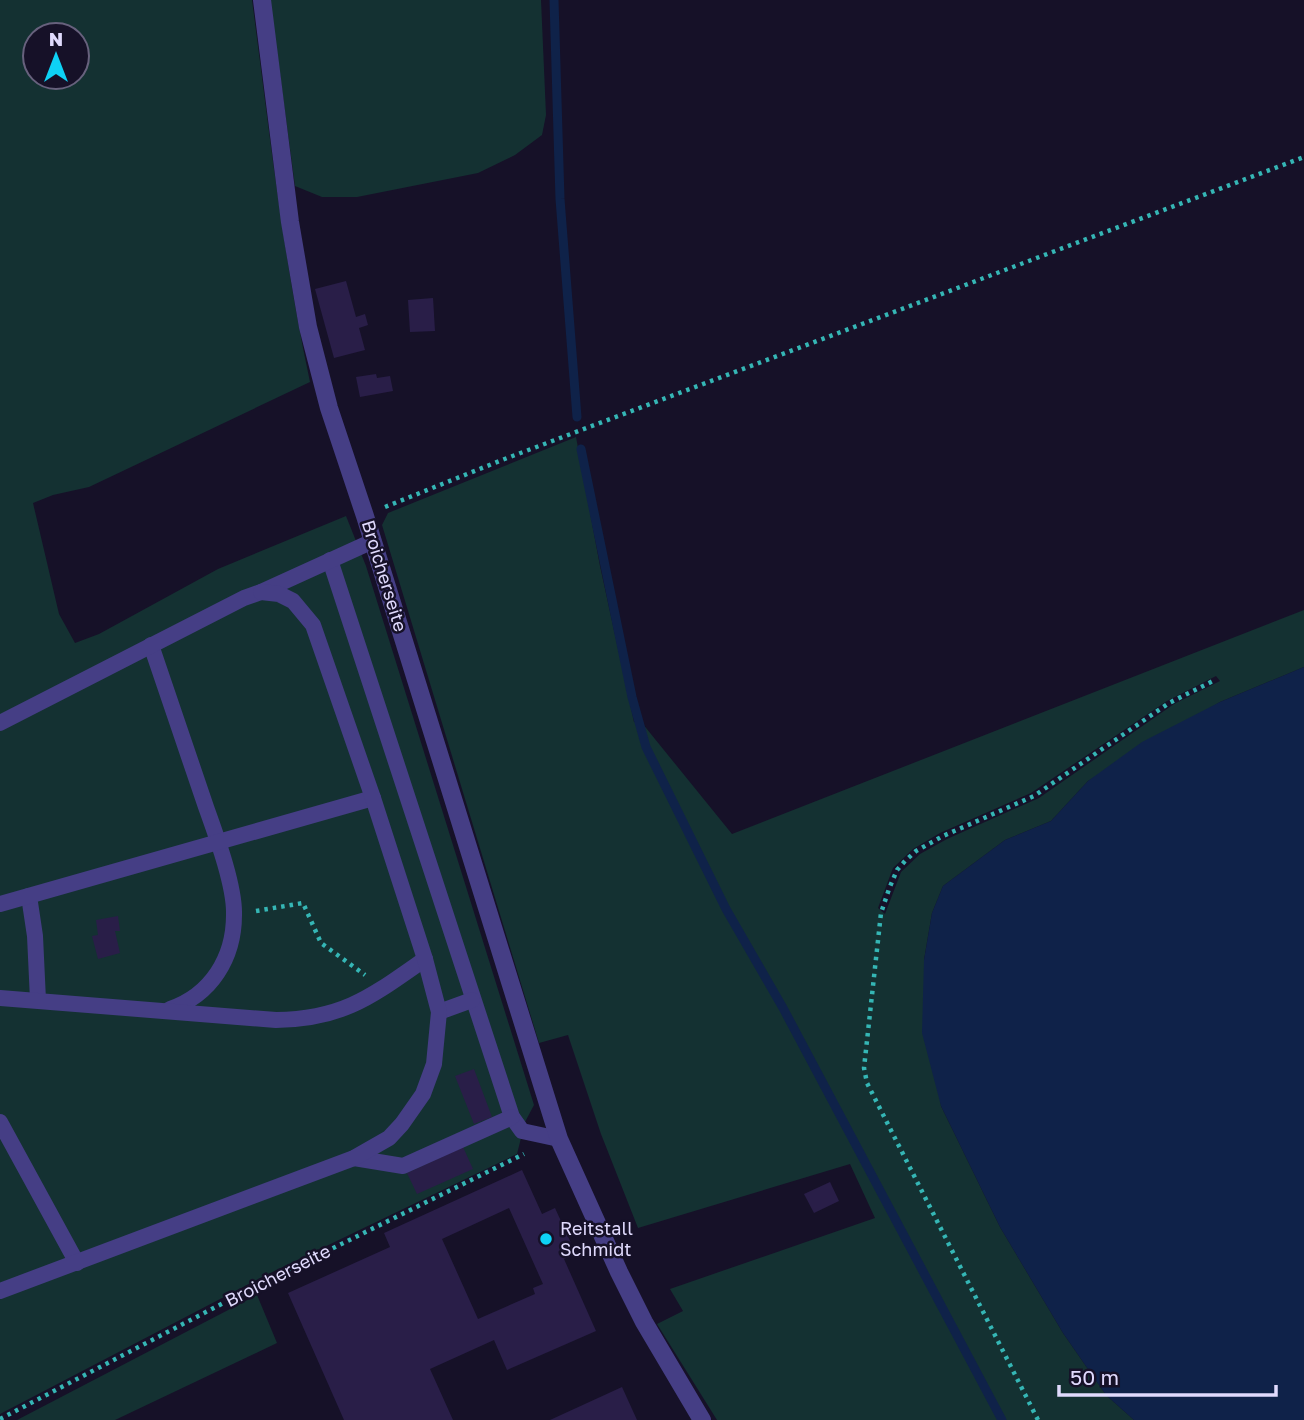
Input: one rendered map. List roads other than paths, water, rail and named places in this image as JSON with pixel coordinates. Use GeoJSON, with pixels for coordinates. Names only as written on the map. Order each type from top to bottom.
{"type":"FeatureCollection","features":[{"type":"Feature","properties":{"kind":"street","name":"Broicherseite"},"geometry":{"type":"LineString","coordinates":[[261,0],[290,222],[308,327],[329,408],[559,1139],[644,1322],[702,1420]]}},
{"type":"Feature","properties":{"kind":"lane"},"geometry":{"type":"LineString","coordinates":[[0,723],[244,598],[373,541]]}},
{"type":"Feature","properties":{"kind":"lane"},"geometry":{"type":"LineString","coordinates":[[330,561],[512,1117],[522,1131],[559,1139]]}},
{"type":"Feature","properties":{"kind":"lane"},"geometry":{"type":"LineString","coordinates":[[0,1292],[354,1158],[389,1138],[423,1094],[435,1055],[439,1012],[425,959],[313,625],[293,601],[279,594],[261,592]]}},
{"type":"Feature","properties":{"kind":"lane"},"geometry":{"type":"LineString","coordinates":[[151,645],[218,842],[234,915],[225,961],[216,978],[186,1004],[168,1010]]}},
{"type":"Feature","properties":{"kind":"lane"},"geometry":{"type":"LineString","coordinates":[[0,904],[373,798]]}},
{"type":"Feature","properties":{"kind":"lane"},"geometry":{"type":"LineString","coordinates":[[29,896],[35,936],[38,1000]]}},
{"type":"Feature","properties":{"kind":"lane"},"geometry":{"type":"LineString","coordinates":[[0,998],[304,1020],[330,1015],[360,1002],[425,959]]}},
{"type":"Feature","properties":{"kind":"lane"},"geometry":{"type":"LineString","coordinates":[[439,1012],[472,1000]]}},
{"type":"Feature","properties":{"kind":"lane"},"geometry":{"type":"LineString","coordinates":[[354,1158],[403,1166],[512,1117]]}},
{"type":"Feature","properties":{"kind":"lane"},"geometry":{"type":"LineString","coordinates":[[0,1122],[77,1263]]}},
{"type":"Feature","properties":{"kind":"water"},"geometry":{"type":"Polygon","coordinates":[[[1304,667],[1304,1420],[1134,1420],[1106,1395],[1063,1333],[1000,1227],[941,1106],[922,1033],[924,960],[932,913],[943,886],[1005,840],[1051,821],[1088,781],[1142,742],[1220,702],[1304,667]]]}},
{"type":"Feature","properties":{"kind":"waterway"},"geometry":{"type":"LineString","coordinates":[[554,0],[560,199],[577,417]]}},
{"type":"Feature","properties":{"kind":"waterway"},"geometry":{"type":"LineString","coordinates":[[581,449],[632,697],[646,747],[726,909],[783,1008],[1002,1420]]}},
{"type":"Feature","properties":{"kind":"place","name":"Reitstall Schmidt"},"geometry":{"type":"Point","coordinates":[546,1239]}}]}
